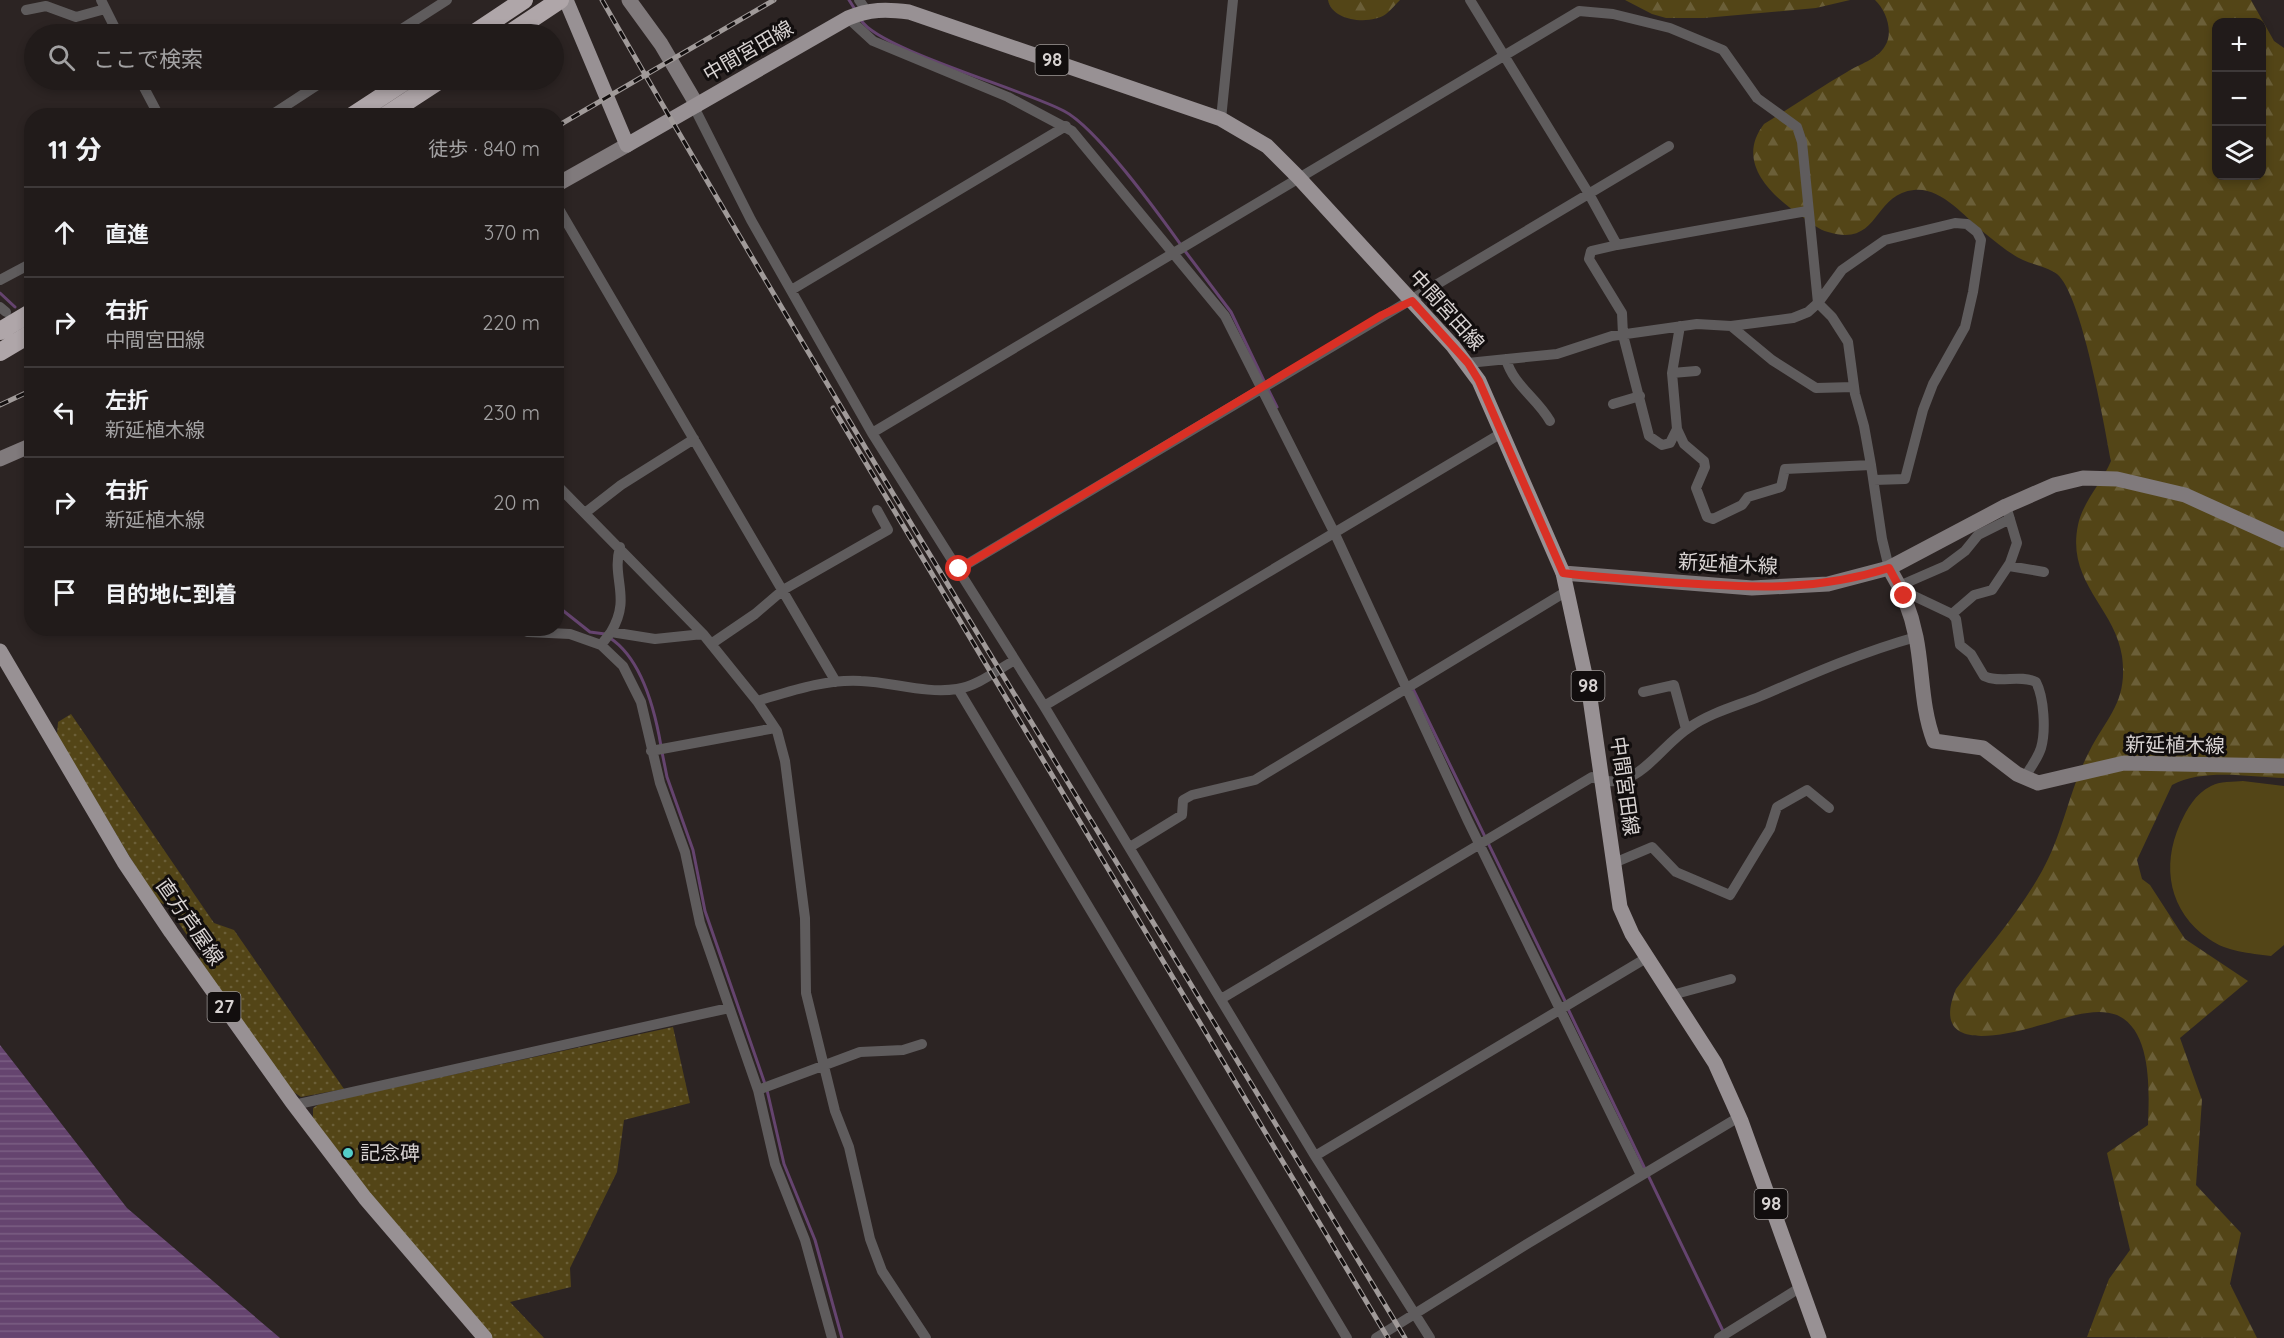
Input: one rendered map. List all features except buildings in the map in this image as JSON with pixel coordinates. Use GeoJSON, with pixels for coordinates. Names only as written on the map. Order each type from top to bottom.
{"type":"FeatureCollection","features":[{"type":"Feature","properties":{"kind":"highway"},"geometry":{"type":"LineString","coordinates":[[488,24],[524,0]]}},
{"type":"Feature","properties":{"kind":"highway"},"geometry":{"type":"LineString","coordinates":[[525,24],[560,0]]}},
{"type":"Feature","properties":{"kind":"highway"},"geometry":{"type":"LineString","coordinates":[[364,108],[392,90]]}},
{"type":"Feature","properties":{"kind":"highway"},"geometry":{"type":"LineString","coordinates":[[397,108],[425,90]]}},
{"type":"Feature","properties":{"kind":"highway"},"geometry":{"type":"LineString","coordinates":[[0,331],[24,317]]}},
{"type":"Feature","properties":{"kind":"highway"},"geometry":{"type":"LineString","coordinates":[[0,352],[24,338]]}},
{"type":"Feature","properties":{"kind":"main road"},"geometry":{"type":"LineString","coordinates":[[564,180],[627,145],[566,0]]}},
{"type":"Feature","properties":{"kind":"main road"},"geometry":{"type":"LineString","coordinates":[[629,0],[661,44],[695,106]]}},
{"type":"Feature","properties":{"kind":"main road","name":"中間宮田線"},"geometry":{"type":"LineString","coordinates":[[627,145],[873,5],[909,12],[1221,119],[1260,140],[1298,177],[1468,363],[1479,381],[1500,434],[1563,573],[1590,698],[1604,782],[1620,908],[1632,934],[1715,1063],[1739,1117],[1819,1338]]}},
{"type":"Feature","properties":{"kind":"main road"},"geometry":{"type":"LineString","coordinates":[[0,459],[24,448]]}},
{"type":"Feature","properties":{"kind":"main road","name":"新延植木線"},"geometry":{"type":"LineString","coordinates":[[1563,573],[1752,588],[1828,584],[1889,568],[2008,512],[2054,485],[2083,478],[2117,479],[2185,495],[2284,540]]}},
{"type":"Feature","properties":{"kind":"main road","name":"新延植木線"},"geometry":{"type":"LineString","coordinates":[[1889,568],[1901,591],[1916,637],[1925,719],[1934,741],[1983,748],[2025,777],[2038,783],[2055,781],[2088,770],[2124,763],[2284,766]]}},
{"type":"Feature","properties":{"kind":"main road","name":"直方芦屋線"},"geometry":{"type":"LineString","coordinates":[[0,651],[124,862],[294,1105],[391,1230],[485,1338]]}},
{"type":"Feature","properties":{"kind":"street"},"geometry":{"type":"LineString","coordinates":[[410,24],[447,0]]}},
{"type":"Feature","properties":{"kind":"street"},"geometry":{"type":"LineString","coordinates":[[1221,119],[1233,0]]}},
{"type":"Feature","properties":{"kind":"street"},"geometry":{"type":"LineString","coordinates":[[1470,0],[1589,194],[1617,245]]}},
{"type":"Feature","properties":{"kind":"street"},"geometry":{"type":"LineString","coordinates":[[26,10],[46,6],[76,17],[103,5],[113,24]]}},
{"type":"Feature","properties":{"kind":"street"},"geometry":{"type":"LineString","coordinates":[[872,433],[1579,11],[1613,14],[1670,28],[1723,50],[1757,98],[1797,128],[1802,142],[1807,211],[1818,303],[1832,317],[1848,342],[1854,387],[1874,480],[1881,539],[1889,568]]}},
{"type":"Feature","properties":{"kind":"street"},"geometry":{"type":"LineString","coordinates":[[848,18],[873,41],[1008,97],[1066,126],[1174,252],[1225,316],[1335,534],[1480,844],[1641,1175]]}},
{"type":"Feature","properties":{"kind":"street"},"geometry":{"type":"LineString","coordinates":[[145,90],[155,108]]}},
{"type":"Feature","properties":{"kind":"street"},"geometry":{"type":"LineString","coordinates":[[282,108],[310,90]]}},
{"type":"Feature","properties":{"kind":"street"},"geometry":{"type":"LineString","coordinates":[[695,106],[751,220],[793,289],[872,433],[1044,706],[1315,1156],[1430,1338]]}},
{"type":"Feature","properties":{"kind":"street"},"geometry":{"type":"LineString","coordinates":[[793,289],[1066,126]]}},
{"type":"Feature","properties":{"kind":"street"},"geometry":{"type":"LineString","coordinates":[[959,569],[1669,146]]}},
{"type":"Feature","properties":{"kind":"street"},"geometry":{"type":"LineString","coordinates":[[1677,429],[1670,443],[1662,445],[1649,436],[1623,335],[1622,313],[1589,259],[1591,251],[1807,211]]}},
{"type":"Feature","properties":{"kind":"street"},"geometry":{"type":"LineString","coordinates":[[564,218],[836,682]]}},
{"type":"Feature","properties":{"kind":"street"},"geometry":{"type":"LineString","coordinates":[[1468,363],[1557,354],[1623,335],[1680,326],[1697,324],[1731,326],[1793,318],[1808,312],[1818,303],[1842,270],[1885,240],[1955,223],[1967,224],[1977,232],[1981,240],[1965,327],[1933,384],[1923,410],[1905,479],[1874,480]]}},
{"type":"Feature","properties":{"kind":"street"},"geometry":{"type":"LineString","coordinates":[[0,280],[24,267]]}},
{"type":"Feature","properties":{"kind":"street"},"geometry":{"type":"LineString","coordinates":[[1680,326],[1672,373],[1677,429],[1684,444],[1704,461],[1705,467],[1696,488],[1707,517],[1713,519],[1742,506],[1748,497],[1781,487],[1785,469],[1871,465]]}},
{"type":"Feature","properties":{"kind":"street"},"geometry":{"type":"LineString","coordinates":[[1731,326],[1772,360],[1816,388],[1854,387]]}},
{"type":"Feature","properties":{"kind":"street"},"geometry":{"type":"LineString","coordinates":[[1506,359],[1515,380],[1542,406],[1550,421]]}},
{"type":"Feature","properties":{"kind":"street"},"geometry":{"type":"LineString","coordinates":[[1672,373],[1696,371]]}},
{"type":"Feature","properties":{"kind":"street"},"geometry":{"type":"LineString","coordinates":[[1613,404],[1640,396]]}},
{"type":"Feature","properties":{"kind":"street"},"geometry":{"type":"LineString","coordinates":[[1044,706],[1500,434]]}},
{"type":"Feature","properties":{"kind":"street"},"geometry":{"type":"LineString","coordinates":[[585,513],[621,485],[694,438]]}},
{"type":"Feature","properties":{"kind":"street"},"geometry":{"type":"LineString","coordinates":[[564,492],[703,634],[757,701],[775,728],[785,761],[806,918],[806,993],[835,1111],[849,1147],[870,1239],[882,1271],[926,1338]]}},
{"type":"Feature","properties":{"kind":"street"},"geometry":{"type":"LineString","coordinates":[[711,644],[755,614],[783,590],[888,530],[877,510]]}},
{"type":"Feature","properties":{"kind":"street"},"geometry":{"type":"LineString","coordinates":[[1901,591],[1945,566],[1965,551],[1978,535],[2008,512],[2017,543],[2008,566],[1992,590],[1974,595],[1952,614]]}},
{"type":"Feature","properties":{"kind":"street"},"geometry":{"type":"LineString","coordinates":[[601,645],[620,617],[622,603],[618,556],[620,548]]}},
{"type":"Feature","properties":{"kind":"street"},"geometry":{"type":"LineString","coordinates":[[2008,566],[2044,572]]}},
{"type":"Feature","properties":{"kind":"street"},"geometry":{"type":"LineString","coordinates":[[1130,847],[1182,815],[1183,800],[1192,795],[1255,780],[1567,591]]}},
{"type":"Feature","properties":{"kind":"street"},"geometry":{"type":"LineString","coordinates":[[1901,591],[1952,614],[1956,619],[1960,645],[1971,654],[1984,676],[2028,678],[2036,682],[2039,688],[2043,732],[2041,748],[2025,777]]}},
{"type":"Feature","properties":{"kind":"street"},"geometry":{"type":"LineString","coordinates":[[611,632],[655,639],[703,634]]}},
{"type":"Feature","properties":{"kind":"street"},"geometry":{"type":"LineString","coordinates":[[564,634],[601,645],[623,666],[633,681],[641,702],[651,751],[685,852],[700,922],[758,1090],[775,1164],[805,1240],[832,1338]]}},
{"type":"Feature","properties":{"kind":"street"},"geometry":{"type":"LineString","coordinates":[[1221,999],[1592,777],[1604,782],[1626,780],[1639,774],[1686,729],[1706,717],[1763,695],[1803,676],[1916,637]]}},
{"type":"Feature","properties":{"kind":"street"},"geometry":{"type":"LineString","coordinates":[[757,701],[804,687],[836,682],[861,681],[958,689],[978,682],[1015,660]]}},
{"type":"Feature","properties":{"kind":"street"},"geometry":{"type":"LineString","coordinates":[[1643,692],[1674,685],[1686,729]]}},
{"type":"Feature","properties":{"kind":"street"},"geometry":{"type":"LineString","coordinates":[[958,689],[1347,1338]]}},
{"type":"Feature","properties":{"kind":"street"},"geometry":{"type":"LineString","coordinates":[[651,751],[775,728]]}},
{"type":"Feature","properties":{"kind":"street"},"geometry":{"type":"LineString","coordinates":[[1614,863],[1652,847],[1676,872],[1730,895],[1770,829],[1777,807],[1807,789],[1830,808]]}},
{"type":"Feature","properties":{"kind":"street"},"geometry":{"type":"LineString","coordinates":[[1315,1156],[1648,957]]}},
{"type":"Feature","properties":{"kind":"street"},"geometry":{"type":"LineString","coordinates":[[1671,995],[1731,979]]}},
{"type":"Feature","properties":{"kind":"street"},"geometry":{"type":"LineString","coordinates":[[294,1105],[729,1008]]}},
{"type":"Feature","properties":{"kind":"street"},"geometry":{"type":"LineString","coordinates":[[758,1090],[824,1063],[860,1052],[903,1050],[922,1044]]}},
{"type":"Feature","properties":{"kind":"street"},"geometry":{"type":"LineString","coordinates":[[1376,1338],[1415,1312],[1739,1117]]}},
{"type":"Feature","properties":{"kind":"street"},"geometry":{"type":"LineString","coordinates":[[1719,1338],[1801,1287]]}},
{"type":"Feature","properties":{"kind":"green space"},"geometry":{"type":"Polygon","coordinates":[[[1328,0],[1400,0],[1386,14],[1371,20],[1362,20],[1344,17],[1337,13],[1328,0]]]}},
{"type":"Feature","properties":{"kind":"green space"},"geometry":{"type":"Polygon","coordinates":[[[1625,0],[1850,0],[1816,8],[1704,18],[1666,18],[1652,14],[1625,0]]]}},
{"type":"Feature","properties":{"kind":"green space"},"geometry":{"type":"Polygon","coordinates":[[[1875,0],[2251,0],[2261,18],[2212,18],[2212,180],[2266,180],[2266,27],[2274,41],[2284,48],[2284,778],[2212,775],[2184,780],[2172,785],[2137,860],[2142,879],[2150,885],[2185,939],[2248,981],[2180,1038],[2202,1100],[2196,1185],[2241,1233],[2230,1284],[2257,1338],[2087,1337],[2109,1279],[2130,1250],[2107,1153],[2148,1125],[2149,1097],[2146,1064],[2143,1049],[2129,1023],[2112,1013],[2091,1012],[2015,1031],[1992,1035],[1971,1035],[1956,1029],[1950,1014],[1956,989],[2012,917],[2042,871],[2082,767],[2119,697],[2123,672],[2118,639],[2085,579],[2076,545],[2080,516],[2111,461],[2083,333],[2075,307],[2057,274],[2012,254],[1943,198],[1924,190],[1900,194],[1890,200],[1867,227],[1857,233],[1845,235],[1825,231],[1792,210],[1761,178],[1755,165],[1753,152],[1756,138],[1764,124],[1882,51],[1889,34],[1885,15],[1875,0]]]}},
{"type":"Feature","properties":{"kind":"green space"},"geometry":{"type":"Polygon","coordinates":[[[71,714],[214,923],[234,930],[344,1089],[301,1097],[289,1089],[198,961],[201,956],[168,907],[155,899],[57,735],[58,722],[71,714]]]}},
{"type":"Feature","properties":{"kind":"green space"},"geometry":{"type":"Polygon","coordinates":[[[2243,781],[2284,786],[2284,945],[2271,956],[2231,949],[2209,939],[2185,916],[2172,887],[2170,872],[2174,840],[2189,807],[2200,793],[2214,784],[2243,781]]]}},
{"type":"Feature","properties":{"kind":"green space"},"geometry":{"type":"Polygon","coordinates":[[[673,1027],[690,1103],[624,1120],[617,1172],[570,1268],[571,1287],[510,1302],[544,1338],[491,1338],[398,1230],[313,1121],[313,1108],[321,1103],[673,1027]]]}},
{"type":"Feature","properties":{"kind":"shaded area"},"geometry":{"type":"Polygon","coordinates":[[[0,1045],[127,1208],[280,1338],[0,1338],[0,1045]]]}},
{"type":"Feature","properties":{"kind":"waterway"},"geometry":{"type":"LineString","coordinates":[[849,0],[856,11]]}},
{"type":"Feature","properties":{"kind":"waterway"},"geometry":{"type":"LineString","coordinates":[[861,20],[873,31],[894,44],[1045,102],[1078,120],[1126,172],[1181,245]]}},
{"type":"Feature","properties":{"kind":"waterway"},"geometry":{"type":"LineString","coordinates":[[1185,251],[1231,312],[1265,383]]}},
{"type":"Feature","properties":{"kind":"waterway"},"geometry":{"type":"LineString","coordinates":[[0,293],[15,307]]}},
{"type":"Feature","properties":{"kind":"waterway"},"geometry":{"type":"LineString","coordinates":[[1268,389],[1277,407]]}},
{"type":"Feature","properties":{"kind":"waterway"},"geometry":{"type":"LineString","coordinates":[[564,611],[590,632],[605,634]]}},
{"type":"Feature","properties":{"kind":"waterway"},"geometry":{"type":"LineString","coordinates":[[610,638],[621,647],[639,672],[651,702],[661,746]]}},
{"type":"Feature","properties":{"kind":"waterway"},"geometry":{"type":"LineString","coordinates":[[1413,689],[1566,1003]]}},
{"type":"Feature","properties":{"kind":"waterway"},"geometry":{"type":"LineString","coordinates":[[662,752],[667,777],[693,850],[705,911],[765,1084]]}},
{"type":"Feature","properties":{"kind":"waterway"},"geometry":{"type":"LineString","coordinates":[[1568,1009],[1724,1333]]}},
{"type":"Feature","properties":{"kind":"waterway"},"geometry":{"type":"LineString","coordinates":[[767,1090],[784,1164],[815,1240],[842,1338]]}},
{"type":"Feature","properties":{"kind":"railway"},"geometry":{"type":"LineString","coordinates":[[602,0],[899,504],[1405,1338]]}},
{"type":"Feature","properties":{"kind":"railway"},"geometry":{"type":"LineString","coordinates":[[564,122],[774,0]]}},
{"type":"Feature","properties":{"kind":"railway"},"geometry":{"type":"LineString","coordinates":[[0,405],[24,394]]}},
{"type":"Feature","properties":{"kind":"railway"},"geometry":{"type":"LineString","coordinates":[[833,408],[1388,1338]]}},
{"type":"Feature","properties":{"kind":"place","name":"記念碑"},"geometry":{"type":"Point","coordinates":[348,1153]}},
{"type":"Feature","properties":{"kind":"route"},"geometry":{"type":"LineString","coordinates":[[959,569],[1382,315],[1412,301],[1453,345],[1479,381],[1523,487],[1563,573],[1752,588],[1788,588],[1828,584],[1862,577],[1889,568],[1904,596]]}}]}
